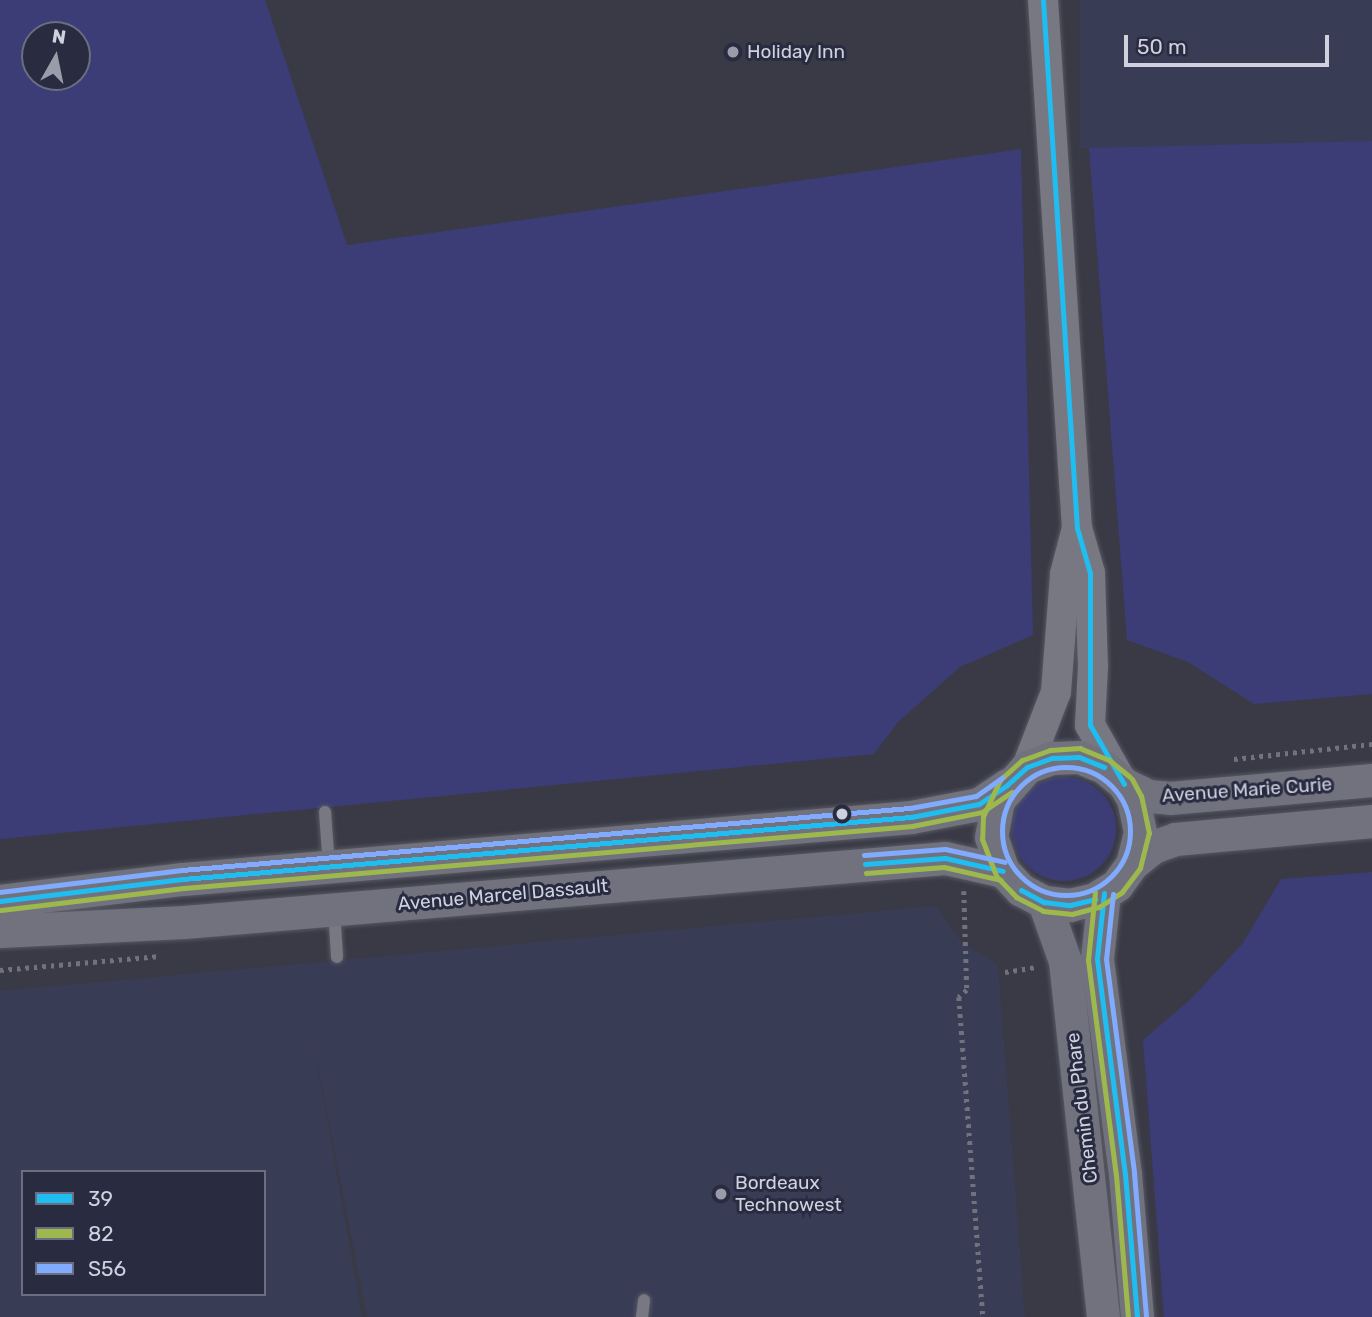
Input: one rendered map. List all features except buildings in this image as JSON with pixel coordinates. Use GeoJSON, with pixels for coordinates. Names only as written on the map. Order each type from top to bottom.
{"type":"FeatureCollection","features":[{"type":"Feature","properties":{"kind":"main road"},"geometry":{"type":"LineString","coordinates":[[0,901],[329,867],[921,816],[979,804],[1017,776],[1052,758],[1079,757],[1104,767],[1124,784],[1139,823],[1132,864],[1104,893],[1070,905],[1044,902],[1021,890],[1003,871],[991,837],[998,800],[1017,776]]}},
{"type":"Feature","properties":{"kind":"main road","name":"Avenue Marie Curie"},"geometry":{"type":"LineString","coordinates":[[1124,784],[1149,796],[1170,798],[1372,780]]}},
{"type":"Feature","properties":{"kind":"main road","name":"Avenue Marie Curie"},"geometry":{"type":"LineString","coordinates":[[1132,864],[1153,847],[1175,839],[1372,821]]}},
{"type":"Feature","properties":{"kind":"main road","name":"Avenue Marcel Dassault"},"geometry":{"type":"LineString","coordinates":[[0,931],[334,909],[933,859],[954,859],[1003,871]]}},
{"type":"Feature","properties":{"kind":"main road","name":"Chemin du Phare"},"geometry":{"type":"LineString","coordinates":[[1104,893],[1097,959],[1125,1174],[1137,1317]]}},
{"type":"Feature","properties":{"kind":"main road","name":"Chemin du Phare"},"geometry":{"type":"LineString","coordinates":[[1044,902],[1065,961],[1103,1317]]}},
{"type":"Feature","properties":{"kind":"street"},"geometry":{"type":"LineString","coordinates":[[1043,0],[1077,528],[1090,573],[1090,725],[1124,784]]}},
{"type":"Feature","properties":{"kind":"street"},"geometry":{"type":"LineString","coordinates":[[1017,776],[1056,692],[1065,574],[1077,528]]}},
{"type":"Feature","properties":{"kind":"lane"},"geometry":{"type":"LineString","coordinates":[[326,812],[329,867]]}},
{"type":"Feature","properties":{"kind":"lane"},"geometry":{"type":"LineString","coordinates":[[334,909],[337,957]]}},
{"type":"Feature","properties":{"kind":"lane"},"geometry":{"type":"LineString","coordinates":[[642,1317],[644,1300]]}},
{"type":"Feature","properties":{"kind":"path"},"geometry":{"type":"LineString","coordinates":[[1222,761],[1372,744]]}},
{"type":"Feature","properties":{"kind":"path"},"geometry":{"type":"LineString","coordinates":[[964,885],[967,990],[959,997],[984,1317]]}},
{"type":"Feature","properties":{"kind":"path"},"geometry":{"type":"LineString","coordinates":[[1005,972],[1037,967]]}},
{"type":"Feature","properties":{"kind":"shaded area"},"geometry":{"type":"Polygon","coordinates":[[[0,0],[265,0],[347,245],[1021,149],[1033,635],[960,667],[898,722],[874,754],[0,839],[0,0]]]}},
{"type":"Feature","properties":{"kind":"shaded area"},"geometry":{"type":"Polygon","coordinates":[[[1080,0],[1372,0],[1372,148],[1080,148],[1080,0]]]}},
{"type":"Feature","properties":{"kind":"shaded area"},"geometry":{"type":"Polygon","coordinates":[[[1372,141],[1372,694],[1254,704],[1188,662],[1127,640],[1089,148],[1372,141]]]}},
{"type":"Feature","properties":{"kind":"shaded area"},"geometry":{"type":"Polygon","coordinates":[[[1064,777],[1084,781],[1101,792],[1112,809],[1116,829],[1112,849],[1101,866],[1084,877],[1064,881],[1044,877],[1027,866],[1016,849],[1012,829],[1016,809],[1027,792],[1044,781],[1064,777]]]}},
{"type":"Feature","properties":{"kind":"shaded area"},"geometry":{"type":"Polygon","coordinates":[[[1372,872],[1372,1317],[1164,1317],[1143,1040],[1192,998],[1243,943],[1281,879],[1372,872]]]}},
{"type":"Feature","properties":{"kind":"shaded area"},"geometry":{"type":"Polygon","coordinates":[[[935,906],[963,943],[998,965],[1025,1317],[367,1317],[313,1039],[362,1317],[0,1317],[0,991],[935,906]]]}},
{"type":"Feature","properties":{"kind":"transit line","name":"39"},"geometry":{"type":"LineString","coordinates":[[1043,0],[1077,528],[1090,573],[1090,725],[1124,784]]}},
{"type":"Feature","properties":{"kind":"transit line","name":"82"},"geometry":{"type":"LineString","coordinates":[[1130,777],[1109,760],[1080,748],[1050,750],[1022,760],[1000,780],[983,816],[982,839],[996,876],[1016,897],[1043,911],[1072,914],[1099,907],[1122,892],[1140,868],[1149,833],[1141,796],[1132,779]]}},
{"type":"Feature","properties":{"kind":"transit line","name":"39"},"geometry":{"type":"LineString","coordinates":[[1007,785],[1027,767],[1052,758],[1079,757],[1104,767]]}},
{"type":"Feature","properties":{"kind":"transit line","name":"S56"},"geometry":{"type":"LineString","coordinates":[[1066,767],[1091,772],[1112,785],[1125,806],[1130,831],[1125,856],[1112,877],[1091,890],[1066,895],[1041,890],[1020,877],[1007,856],[1002,831],[1007,806],[1020,785],[1041,772],[1066,767]]}},
{"type":"Feature","properties":{"kind":"transit line","name":"S56"},"geometry":{"type":"LineString","coordinates":[[0,892],[182,870],[910,808],[976,796],[1002,778]]}},
{"type":"Feature","properties":{"kind":"transit line","name":"39"},"geometry":{"type":"LineString","coordinates":[[0,901],[183,879],[911,817],[979,804],[1007,785]]}},
{"type":"Feature","properties":{"kind":"transit line","name":"82"},"geometry":{"type":"LineString","coordinates":[[1,910],[184,888],[912,826],[982,812],[1012,792]]}},
{"type":"Feature","properties":{"kind":"transit line","name":"S56"},"geometry":{"type":"LineString","coordinates":[[864,855],[945,849],[1005,862]]}},
{"type":"Feature","properties":{"kind":"transit line","name":"39"},"geometry":{"type":"LineString","coordinates":[[865,864],[945,858],[1003,871]]}},
{"type":"Feature","properties":{"kind":"transit line","name":"82"},"geometry":{"type":"LineString","coordinates":[[866,873],[944,867],[1001,880]]}},
{"type":"Feature","properties":{"kind":"transit line","name":"39"},"geometry":{"type":"LineString","coordinates":[[1021,890],[1044,902],[1070,905],[1095,899]]}},
{"type":"Feature","properties":{"kind":"transit line","name":"82"},"geometry":{"type":"LineString","coordinates":[[1095,892],[1088,960],[1116,1175],[1128,1317]]}},
{"type":"Feature","properties":{"kind":"transit line","name":"39"},"geometry":{"type":"LineString","coordinates":[[1104,893],[1097,959],[1125,1174],[1137,1317]]}},
{"type":"Feature","properties":{"kind":"transit line","name":"S56"},"geometry":{"type":"LineString","coordinates":[[1113,894],[1106,959],[1134,1173],[1146,1316]]}},
{"type":"Feature","properties":{"kind":"place","name":"Holiday Inn"},"geometry":{"type":"Point","coordinates":[733,52]}},
{"type":"Feature","properties":{"kind":"place","name":"Bordeaux Technowest"},"geometry":{"type":"Point","coordinates":[721,1194]}}]}
